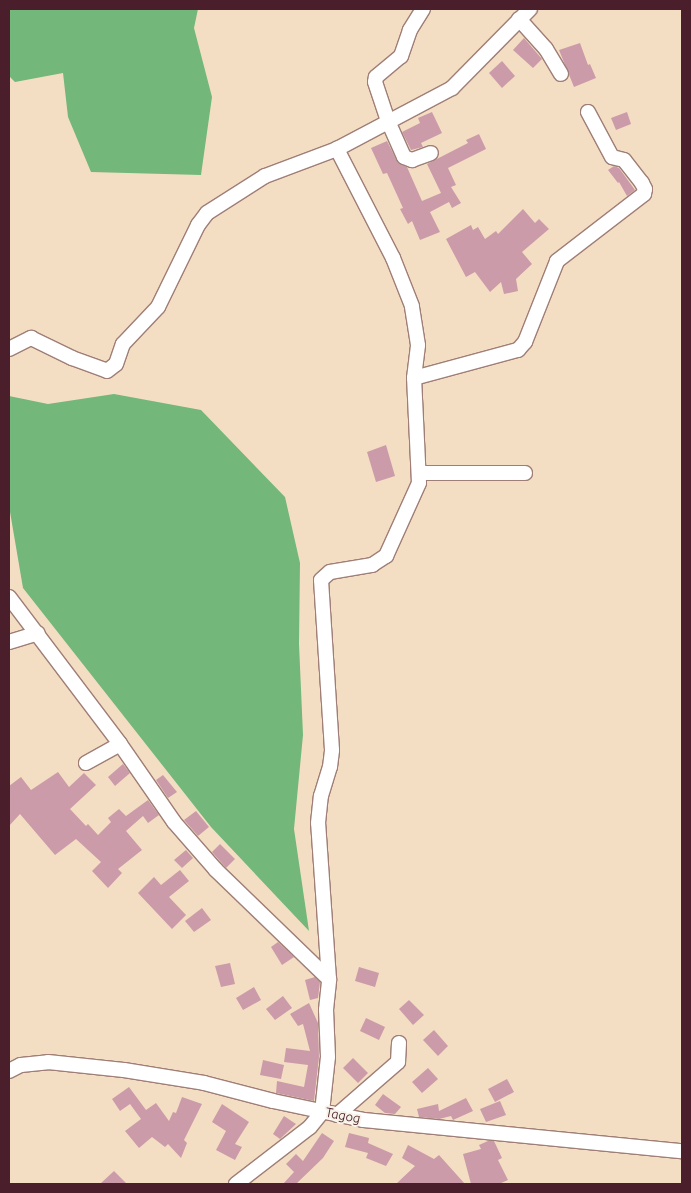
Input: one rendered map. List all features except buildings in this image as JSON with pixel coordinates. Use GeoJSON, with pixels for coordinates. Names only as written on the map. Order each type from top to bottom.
{"type":"FeatureCollection","features":[{"type":"Feature","properties":{"kind":"street"},"geometry":{"type":"LineString","coordinates":[[423,9],[410,30],[401,56],[375,79],[388,121],[406,158],[412,160],[431,153]]}},
{"type":"Feature","properties":{"kind":"street"},"geometry":{"type":"LineString","coordinates":[[9,349],[31,338],[72,358],[107,371],[116,364],[123,344],[158,307],[198,225],[207,213],[266,176],[337,148],[459,83],[530,9]]}},
{"type":"Feature","properties":{"kind":"street"},"geometry":{"type":"LineString","coordinates":[[519,20],[546,49],[561,74]]}},
{"type":"Feature","properties":{"kind":"street"},"geometry":{"type":"LineString","coordinates":[[414,378],[518,350],[525,342],[557,261],[644,194],[645,188],[624,160],[612,157],[588,112]]}},
{"type":"Feature","properties":{"kind":"street"},"geometry":{"type":"LineString","coordinates":[[236,1184],[310,1127],[322,1112],[328,1057],[326,1010],[329,979],[318,822],[321,796],[330,767],[332,750],[321,580],[330,572],[372,565],[386,556],[418,490],[420,473],[414,378],[418,345],[412,306],[393,258],[337,148]]}},
{"type":"Feature","properties":{"kind":"street"},"geometry":{"type":"LineString","coordinates":[[420,473],[525,473]]}},
{"type":"Feature","properties":{"kind":"street"},"geometry":{"type":"LineString","coordinates":[[9,597],[120,744],[174,822],[207,860],[329,979]]}},
{"type":"Feature","properties":{"kind":"street"},"geometry":{"type":"LineString","coordinates":[[9,642],[38,633]]}},
{"type":"Feature","properties":{"kind":"street"},"geometry":{"type":"LineString","coordinates":[[86,763],[120,744]]}},
{"type":"Feature","properties":{"kind":"street"},"geometry":{"type":"LineString","coordinates":[[336,1115],[398,1062],[399,1043]]}},
{"type":"Feature","properties":{"kind":"street","name":"Tagog"},"geometry":{"type":"LineString","coordinates":[[9,1071],[21,1066],[48,1062],[124,1070],[204,1083],[336,1115],[461,1131],[682,1151]]}},
{"type":"Feature","properties":{"kind":"green space"},"geometry":{"type":"Polygon","coordinates":[[[9,9],[198,9],[194,28],[212,97],[201,175],[91,172],[68,117],[63,73],[15,82],[9,76],[9,9]]]}},
{"type":"Feature","properties":{"kind":"green space"},"geometry":{"type":"Polygon","coordinates":[[[114,394],[201,410],[285,497],[300,563],[299,644],[303,735],[294,829],[309,931],[211,827],[23,588],[9,506],[9,396],[48,404],[114,394]]]}}]}
